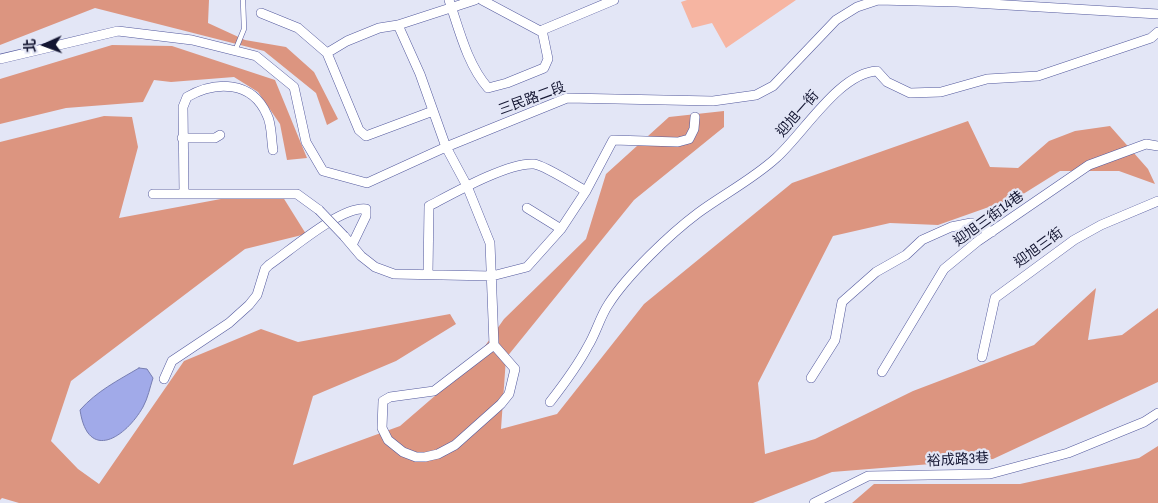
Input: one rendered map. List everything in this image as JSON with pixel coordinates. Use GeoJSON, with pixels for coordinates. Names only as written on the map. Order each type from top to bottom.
{"type":"FeatureCollection","features":[{"type":"Feature","properties":{"kind":"street"},"geometry":{"type":"LineString","coordinates":[[327,53],[379,28],[398,25],[450,4],[476,0]]}},
{"type":"Feature","properties":{"kind":"street"},"geometry":{"type":"LineString","coordinates":[[482,0],[542,30]]}},
{"type":"Feature","properties":{"kind":"street"},"geometry":{"type":"LineString","coordinates":[[542,30],[597,3],[614,0]]}},
{"type":"Feature","properties":{"kind":"street","name":"三民路二段"},"geometry":{"type":"LineString","coordinates":[[0,59],[118,31],[192,40],[256,56],[294,87],[306,142],[323,172],[367,183],[446,147],[567,98],[713,101],[756,95],[773,86],[836,20],[857,7],[878,0],[957,2],[1158,14]]}},
{"type":"Feature","properties":{"kind":"street"},"geometry":{"type":"LineString","coordinates":[[450,4],[459,32],[481,80],[488,88],[507,83],[544,68],[548,59],[542,30]]}},
{"type":"Feature","properties":{"kind":"street"},"geometry":{"type":"LineString","coordinates":[[261,13],[298,28],[327,53],[359,130],[366,136],[433,112]]}},
{"type":"Feature","properties":{"kind":"street"},"geometry":{"type":"LineString","coordinates":[[398,25],[420,74],[446,147],[467,186],[490,243],[494,345],[515,369],[509,394],[501,404],[454,444],[438,454],[416,457],[403,452],[388,440],[382,428],[383,401],[390,397],[434,392],[494,345]]}},
{"type":"Feature","properties":{"kind":"street","name":"迎旭一街"},"geometry":{"type":"LineString","coordinates":[[550,402],[570,378],[589,346],[608,305],[651,253],[697,214],[775,160],[800,134],[836,90],[854,78],[865,72],[877,72],[887,82],[910,93],[941,92],[987,79],[1038,76],[1151,38],[1158,32]]}},
{"type":"Feature","properties":{"kind":"street"},"geometry":{"type":"LineString","coordinates":[[184,194],[183,107],[187,97],[203,88],[227,86],[244,90],[258,99],[268,116],[273,150]]}},
{"type":"Feature","properties":{"kind":"street"},"geometry":{"type":"LineString","coordinates":[[153,194],[297,194],[319,210],[361,256],[375,267],[394,274],[492,276],[527,267],[561,229],[586,190],[613,140],[678,142],[689,139],[694,129],[695,117]]}},
{"type":"Feature","properties":{"kind":"street"},"geometry":{"type":"LineString","coordinates":[[182,138],[215,138],[220,135]]}},
{"type":"Feature","properties":{"kind":"street","name":"迎旭三街14巷"},"geometry":{"type":"LineString","coordinates":[[882,372],[944,269],[992,232],[1089,165],[1146,144],[1158,146]]}},
{"type":"Feature","properties":{"kind":"street"},"geometry":{"type":"LineString","coordinates":[[428,274],[429,206],[467,186],[518,166],[535,164],[586,190]]}},
{"type":"Feature","properties":{"kind":"street","name":"迎旭三街"},"geometry":{"type":"LineString","coordinates":[[982,357],[995,298],[1074,240],[1101,225],[1158,201]]}},
{"type":"Feature","properties":{"kind":"street"},"geometry":{"type":"LineString","coordinates":[[527,208],[561,229]]}},
{"type":"Feature","properties":{"kind":"street"},"geometry":{"type":"LineString","coordinates":[[164,379],[172,361],[229,322],[249,305],[257,295],[269,265],[338,215],[358,209],[366,209],[366,216],[352,245]]}},
{"type":"Feature","properties":{"kind":"street"},"geometry":{"type":"LineString","coordinates":[[812,378],[835,340],[842,302],[876,272],[906,254],[922,240],[951,226],[971,223],[992,232]]}},
{"type":"Feature","properties":{"kind":"street","name":"裕成路3巷"},"geometry":{"type":"LineString","coordinates":[[814,503],[868,476],[990,474],[1068,452],[1144,422],[1158,413]]}},
{"type":"Feature","properties":{"kind":"lane"},"geometry":{"type":"LineString","coordinates":[[235,51],[244,29],[243,0]]}},
{"type":"Feature","properties":{"kind":"shaded area"},"geometry":{"type":"Polygon","coordinates":[[[0,0],[209,0],[208,23],[245,40],[286,47],[314,72],[338,119],[327,125],[316,93],[264,51],[95,8],[0,45],[0,0]]]}},
{"type":"Feature","properties":{"kind":"shaded area"},"geometry":{"type":"Polygon","coordinates":[[[687,0],[796,0],[726,48],[712,23],[692,28],[681,2],[687,0]]]}},
{"type":"Feature","properties":{"kind":"shaded area"},"geometry":{"type":"Polygon","coordinates":[[[112,45],[172,46],[275,80],[307,158],[287,160],[280,124],[258,92],[234,77],[171,82],[154,80],[143,102],[66,108],[0,124],[0,79],[112,45]]]}},
{"type":"Feature","properties":{"kind":"shaded area"},"geometry":{"type":"Polygon","coordinates":[[[724,111],[724,127],[634,200],[506,358],[501,429],[557,414],[644,304],[792,183],[968,121],[990,167],[1018,168],[1049,141],[1075,131],[1110,126],[1148,169],[1155,184],[1119,171],[1060,171],[1020,196],[938,225],[890,223],[833,236],[758,383],[765,454],[815,439],[913,391],[1034,345],[1096,288],[1088,340],[1122,335],[1158,308],[1158,382],[993,459],[832,472],[753,503],[19,503],[2,498],[0,500],[0,142],[104,116],[132,117],[138,147],[119,218],[253,193],[281,194],[306,234],[245,249],[71,381],[51,441],[78,469],[99,484],[184,361],[261,329],[298,342],[450,314],[456,324],[396,361],[313,396],[293,465],[400,426],[473,363],[504,319],[586,239],[606,174],[669,117],[724,111]]]}},
{"type":"Feature","properties":{"kind":"shaded area"},"geometry":{"type":"Polygon","coordinates":[[[1158,446],[1158,503],[852,503],[874,484],[1020,484],[1139,458],[1158,446]]]}},
{"type":"Feature","properties":{"kind":"water"},"geometry":{"type":"Polygon","coordinates":[[[139,368],[147,369],[153,378],[145,404],[136,418],[127,428],[108,440],[99,440],[91,436],[84,426],[80,410],[100,392],[139,368]]]}}]}
